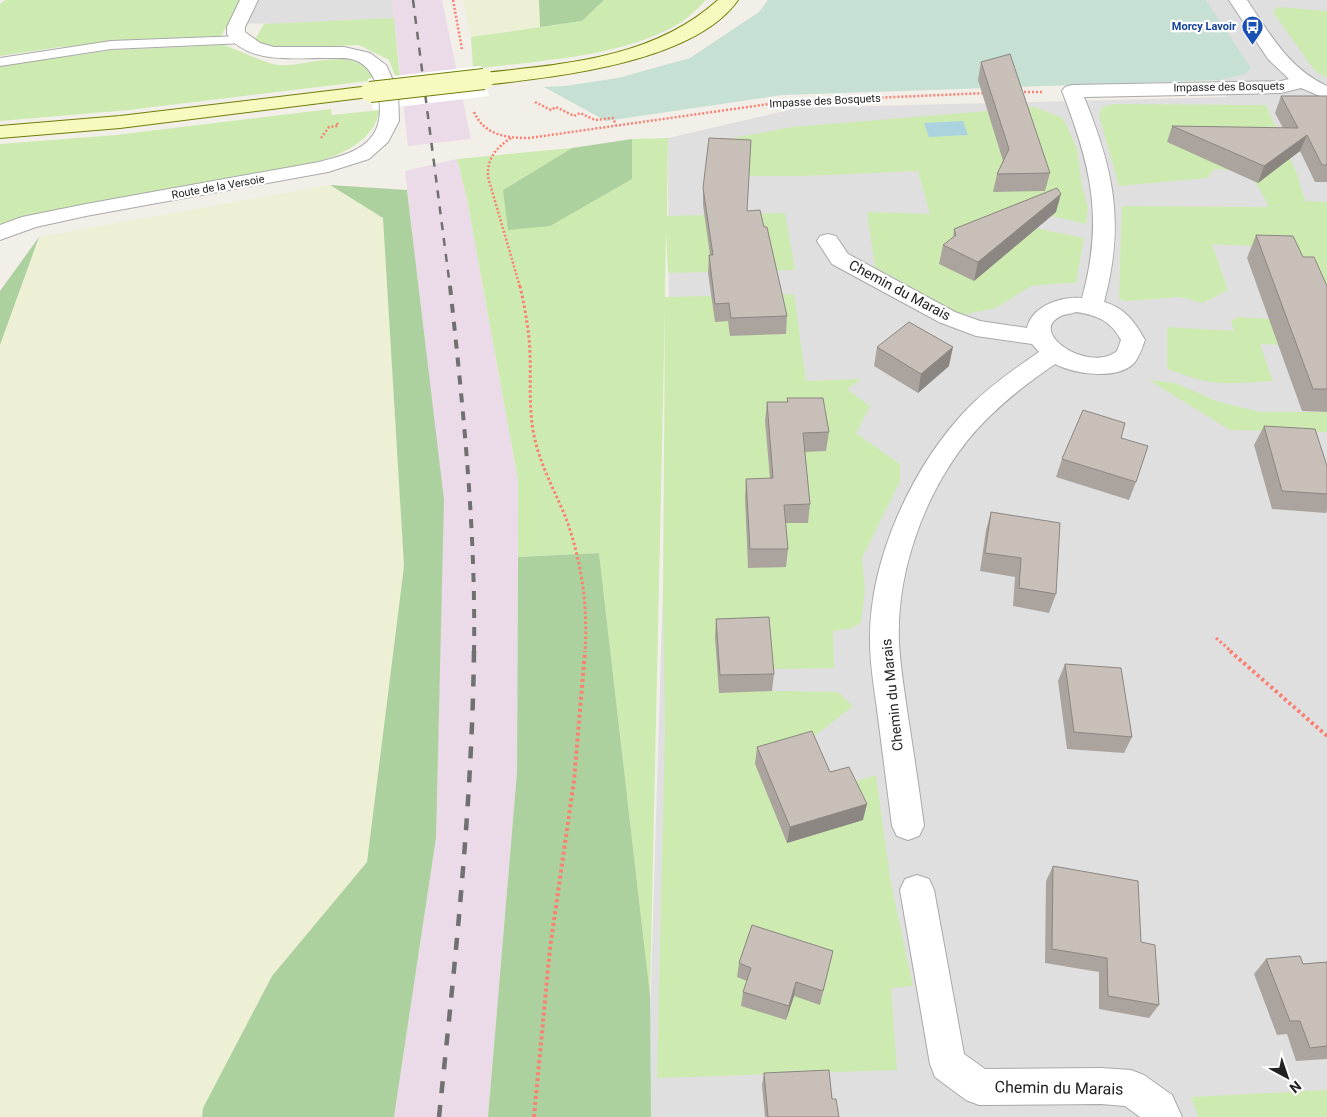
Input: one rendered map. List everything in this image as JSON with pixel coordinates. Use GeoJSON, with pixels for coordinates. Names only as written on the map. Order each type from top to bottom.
{"type":"FeatureCollection","features":[{"type":"Feature","properties":{"kind":"main road"},"geometry":{"type":"LineString","coordinates":[[0,132],[111,123],[592,64],[640,52],[662,44],[699,25],[729,0]]}},
{"type":"Feature","properties":{"kind":"street"},"geometry":{"type":"LineString","coordinates":[[241,40],[236,34],[236,27],[249,0]]}},
{"type":"Feature","properties":{"kind":"street"},"geometry":{"type":"LineString","coordinates":[[1238,0],[1288,71],[1302,82],[1327,93]]}},
{"type":"Feature","properties":{"kind":"street","name":"Route de la Versoie"},"geometry":{"type":"LineString","coordinates":[[0,233],[39,220],[321,168],[358,156],[379,140],[387,129],[392,110],[386,79],[378,65],[358,54],[344,52],[276,53],[259,50],[241,40]]}},
{"type":"Feature","properties":{"kind":"street","name":"Impasse des Bosquets"},"geometry":{"type":"LineString","coordinates":[[1072,91],[1281,87],[1302,82]]}},
{"type":"Feature","properties":{"kind":"street"},"geometry":{"type":"LineString","coordinates":[[1072,91],[1084,120],[1104,194],[1106,234],[1100,279],[1092,306]]}},
{"type":"Feature","properties":{"kind":"street","name":"Chemin du Marais"},"geometry":{"type":"LineString","coordinates":[[828,241],[840,258],[948,317],[976,328],[1046,346],[1017,379],[975,415],[941,460],[922,492],[905,531],[894,568],[885,620],[887,674],[908,826]]}},
{"type":"Feature","properties":{"kind":"street"},"geometry":{"type":"LineString","coordinates":[[1076,305],[1092,306],[1105,311],[1125,323],[1133,340],[1128,355],[1116,363],[1102,366],[1085,366],[1068,362],[1046,346],[1038,327],[1042,318],[1050,311],[1062,306],[1076,305]]}},
{"type":"Feature","properties":{"kind":"street","name":"Chemin du Marais"},"geometry":{"type":"LineString","coordinates":[[917,890],[948,1064],[979,1087],[1100,1086],[1131,1088],[1159,1108],[1163,1117]]}},
{"type":"Feature","properties":{"kind":"lane"},"geometry":{"type":"LineString","coordinates":[[0,62],[111,45],[241,40]]}},
{"type":"Feature","properties":{"kind":"path"},"geometry":{"type":"LineString","coordinates":[[453,0],[464,58]]}},
{"type":"Feature","properties":{"kind":"path"},"geometry":{"type":"LineString","coordinates":[[1014,92],[1072,91]]}},
{"type":"Feature","properties":{"kind":"path","name":"Impasse des Bosquets"},"geometry":{"type":"LineString","coordinates":[[473,106],[475,116],[483,126],[496,135],[511,138],[529,138],[783,102],[995,93]]}},
{"type":"Feature","properties":{"kind":"path"},"geometry":{"type":"LineString","coordinates":[[528,102],[534,102],[551,110],[556,107],[574,116],[580,113],[595,120],[613,118],[616,126]]}},
{"type":"Feature","properties":{"kind":"path"},"geometry":{"type":"LineString","coordinates":[[511,138],[499,146],[491,156],[487,166],[488,178],[526,311],[530,353],[529,398],[536,441],[567,522],[581,568],[587,621],[574,781],[550,948],[534,1117]]}},
{"type":"Feature","properties":{"kind":"path"},"geometry":{"type":"LineString","coordinates":[[1216,638],[1327,736]]}},
{"type":"Feature","properties":{"kind":"shaded area"},"geometry":{"type":"Polygon","coordinates":[[[241,0],[392,0],[394,18],[275,24],[229,23],[241,0]]]}},
{"type":"Feature","properties":{"kind":"shaded area"},"geometry":{"type":"Polygon","coordinates":[[[392,0],[442,0],[471,139],[408,146],[392,0]]]}},
{"type":"Feature","properties":{"kind":"shaded area"},"geometry":{"type":"Polygon","coordinates":[[[1168,0],[1327,0],[1327,1117],[647,1117],[669,386],[668,138],[797,108],[1227,97],[1168,0]]]}},
{"type":"Feature","properties":{"kind":"shaded area"},"geometry":{"type":"Polygon","coordinates":[[[457,159],[467,199],[518,480],[517,772],[488,1117],[394,1117],[436,838],[427,359],[405,171],[457,159]]]}},
{"type":"Feature","properties":{"kind":"green space"},"geometry":{"type":"Polygon","coordinates":[[[5,0],[241,0],[221,36],[130,40],[60,47],[0,56],[0,4],[5,0]]]}},
{"type":"Feature","properties":{"kind":"green space"},"geometry":{"type":"Polygon","coordinates":[[[463,0],[539,0],[540,27],[471,37],[463,0]]]}},
{"type":"Feature","properties":{"kind":"green space"},"geometry":{"type":"Polygon","coordinates":[[[539,0],[604,0],[582,21],[540,27],[539,0]]]}},
{"type":"Feature","properties":{"kind":"green space"},"geometry":{"type":"Polygon","coordinates":[[[604,0],[706,0],[683,21],[661,33],[638,42],[586,55],[482,68],[481,66],[473,67],[471,37],[582,21],[604,0]]]}},
{"type":"Feature","properties":{"kind":"green space"},"geometry":{"type":"Polygon","coordinates":[[[768,0],[1206,0],[1251,68],[1245,74],[1220,80],[783,95],[606,121],[544,87],[565,86],[618,78],[690,58],[759,12],[768,0]]]}},
{"type":"Feature","properties":{"kind":"green space"},"geometry":{"type":"Polygon","coordinates":[[[1278,7],[1327,11],[1327,78],[1315,71],[1273,12],[1278,7]]]}},
{"type":"Feature","properties":{"kind":"green space"},"geometry":{"type":"Polygon","coordinates":[[[394,18],[400,78],[396,78],[389,60],[359,45],[271,48],[253,43],[264,24],[394,18]]]}},
{"type":"Feature","properties":{"kind":"green space"},"geometry":{"type":"Polygon","coordinates":[[[224,45],[278,65],[344,59],[366,68],[375,78],[368,79],[368,81],[129,110],[0,121],[0,66],[113,50],[224,45]]]}},
{"type":"Feature","properties":{"kind":"green space"},"geometry":{"type":"Polygon","coordinates":[[[1113,104],[1266,105],[1297,174],[1305,201],[1327,202],[1327,347],[1260,344],[1273,381],[1210,382],[1167,369],[1167,327],[1234,331],[1231,321],[1238,317],[1307,321],[1269,247],[1212,244],[1228,290],[1203,303],[1180,297],[1126,301],[1119,299],[1122,206],[1269,207],[1254,182],[1243,173],[1236,171],[1214,169],[1207,178],[1119,186],[1099,115],[1102,107],[1113,104]]]}},
{"type":"Feature","properties":{"kind":"green space"},"geometry":{"type":"Polygon","coordinates":[[[1035,107],[1063,118],[1077,149],[1082,187],[1088,207],[1086,224],[1038,213],[1031,227],[1084,238],[1076,283],[1031,286],[996,308],[962,315],[875,267],[867,212],[930,214],[918,171],[803,176],[749,176],[708,156],[707,143],[792,127],[1035,107]]]}},
{"type":"Feature","properties":{"kind":"green space"},"geometry":{"type":"Polygon","coordinates":[[[331,109],[332,115],[380,110],[372,129],[365,137],[341,153],[321,161],[53,211],[14,220],[0,226],[0,144],[116,135],[331,109]]]}},
{"type":"Feature","properties":{"kind":"green space"},"geometry":{"type":"Polygon","coordinates":[[[668,138],[667,216],[785,213],[795,270],[668,273],[666,231],[665,297],[794,294],[806,381],[862,379],[847,389],[870,406],[856,433],[900,464],[900,481],[862,558],[865,592],[861,622],[853,628],[833,631],[834,668],[770,669],[772,691],[838,692],[853,706],[793,753],[815,793],[876,775],[890,878],[913,986],[891,988],[897,1070],[657,1078],[665,730],[663,599],[665,309],[650,995],[599,553],[518,557],[518,480],[467,199],[457,159],[572,148],[503,190],[632,179],[632,139],[668,138]]]}},
{"type":"Feature","properties":{"kind":"green space"},"geometry":{"type":"Polygon","coordinates":[[[632,139],[632,179],[550,226],[508,230],[503,190],[572,148],[632,139]]]}},
{"type":"Feature","properties":{"kind":"green space"},"geometry":{"type":"Polygon","coordinates":[[[330,185],[383,218],[404,566],[367,862],[272,976],[203,1108],[202,1117],[0,1117],[0,345],[39,237],[330,185]]]}},
{"type":"Feature","properties":{"kind":"green space"},"geometry":{"type":"Polygon","coordinates":[[[330,185],[407,190],[444,500],[436,838],[394,1117],[202,1117],[203,1108],[272,976],[367,862],[404,566],[383,218],[330,185]]]}},
{"type":"Feature","properties":{"kind":"green space"},"geometry":{"type":"Polygon","coordinates":[[[39,237],[0,345],[0,291],[39,237]]]}},
{"type":"Feature","properties":{"kind":"green space"},"geometry":{"type":"Polygon","coordinates":[[[1149,380],[1175,383],[1219,402],[1260,412],[1327,412],[1327,432],[1230,430],[1149,380]]]}},
{"type":"Feature","properties":{"kind":"green space"},"geometry":{"type":"Polygon","coordinates":[[[599,553],[650,995],[651,1117],[488,1117],[517,772],[518,557],[599,553]]]}},
{"type":"Feature","properties":{"kind":"green space"},"geometry":{"type":"Polygon","coordinates":[[[1327,1090],[1327,1117],[1198,1117],[1191,1097],[1327,1090]]]}},
{"type":"Feature","properties":{"kind":"water"},"geometry":{"type":"Polygon","coordinates":[[[963,121],[968,135],[929,137],[924,123],[963,121]]]}},
{"type":"Feature","properties":{"kind":"pier"},"geometry":{"type":"Polygon","coordinates":[[[481,66],[489,96],[373,110],[368,79],[481,66]]]}},
{"type":"Feature","properties":{"kind":"building"},"geometry":{"type":"Polygon","coordinates":[[[1010,54],[1050,173],[997,174],[1009,149],[981,62],[1010,54]]]}},
{"type":"Feature","properties":{"kind":"building"},"geometry":{"type":"Polygon","coordinates":[[[1281,96],[1327,96],[1327,165],[1322,165],[1307,135],[1264,166],[1172,126],[1298,128],[1281,96]]]}},
{"type":"Feature","properties":{"kind":"building"},"geometry":{"type":"Polygon","coordinates":[[[709,138],[751,140],[747,211],[760,210],[764,227],[767,227],[787,316],[731,318],[729,303],[715,304],[709,255],[713,255],[703,188],[709,138]]]}},
{"type":"Feature","properties":{"kind":"building"},"geometry":{"type":"Polygon","coordinates":[[[1057,188],[1061,194],[978,262],[943,245],[956,235],[954,229],[1057,188]]]}},
{"type":"Feature","properties":{"kind":"building"},"geometry":{"type":"Polygon","coordinates":[[[1256,235],[1293,236],[1303,257],[1314,257],[1327,286],[1327,389],[1313,389],[1256,235]]]}},
{"type":"Feature","properties":{"kind":"building"},"geometry":{"type":"Polygon","coordinates":[[[909,322],[953,347],[921,374],[877,347],[909,322]]]}},
{"type":"Feature","properties":{"kind":"building"},"geometry":{"type":"Polygon","coordinates":[[[787,398],[823,398],[829,432],[803,433],[810,504],[784,505],[788,549],[750,549],[746,479],[773,478],[767,402],[788,402],[787,398]]]}},
{"type":"Feature","properties":{"kind":"building"},"geometry":{"type":"Polygon","coordinates":[[[1083,410],[1125,423],[1121,438],[1148,446],[1136,482],[1062,459],[1083,410]]]}},
{"type":"Feature","properties":{"kind":"building"},"geometry":{"type":"Polygon","coordinates":[[[1264,426],[1315,429],[1327,466],[1327,494],[1282,491],[1264,426]]]}},
{"type":"Feature","properties":{"kind":"building"},"geometry":{"type":"Polygon","coordinates":[[[991,512],[1060,523],[1056,594],[1019,588],[1021,558],[985,553],[991,512]]]}},
{"type":"Feature","properties":{"kind":"building"},"geometry":{"type":"Polygon","coordinates":[[[769,617],[774,674],[720,675],[716,619],[769,617]]]}},
{"type":"Feature","properties":{"kind":"building"},"geometry":{"type":"Polygon","coordinates":[[[1065,664],[1121,668],[1132,737],[1074,732],[1065,664]]]}},
{"type":"Feature","properties":{"kind":"building"},"geometry":{"type":"Polygon","coordinates":[[[812,731],[830,772],[849,767],[867,804],[790,827],[757,747],[812,731]]]}},
{"type":"Feature","properties":{"kind":"building"},"geometry":{"type":"Polygon","coordinates":[[[1053,866],[1138,881],[1141,942],[1155,945],[1159,1005],[1108,996],[1107,958],[1052,949],[1053,866]]]}},
{"type":"Feature","properties":{"kind":"building"},"geometry":{"type":"Polygon","coordinates":[[[752,925],[833,951],[823,991],[796,982],[789,1006],[743,992],[751,968],[739,963],[752,925]]]}},
{"type":"Feature","properties":{"kind":"building"},"geometry":{"type":"Polygon","coordinates":[[[1300,956],[1303,964],[1327,962],[1327,1046],[1310,1048],[1300,1021],[1290,1021],[1266,959],[1300,956]]]}},
{"type":"Feature","properties":{"kind":"building"},"geometry":{"type":"Polygon","coordinates":[[[829,1070],[832,1099],[836,1099],[839,1117],[768,1117],[764,1073],[829,1070]]]}},
{"type":"Feature","properties":{"kind":"railway"},"geometry":{"type":"LineString","coordinates":[[413,0],[450,287]]}},
{"type":"Feature","properties":{"kind":"railway"},"geometry":{"type":"LineString","coordinates":[[450,286],[471,514],[474,651]]}},
{"type":"Feature","properties":{"kind":"railway"},"geometry":{"type":"LineString","coordinates":[[439,1117],[457,943],[466,826],[473,709],[474,651]]}},
{"type":"Feature","properties":{"kind":"place","name":"Morcy Lavoir"},"geometry":{"type":"Point","coordinates":[1252,45]}}]}
